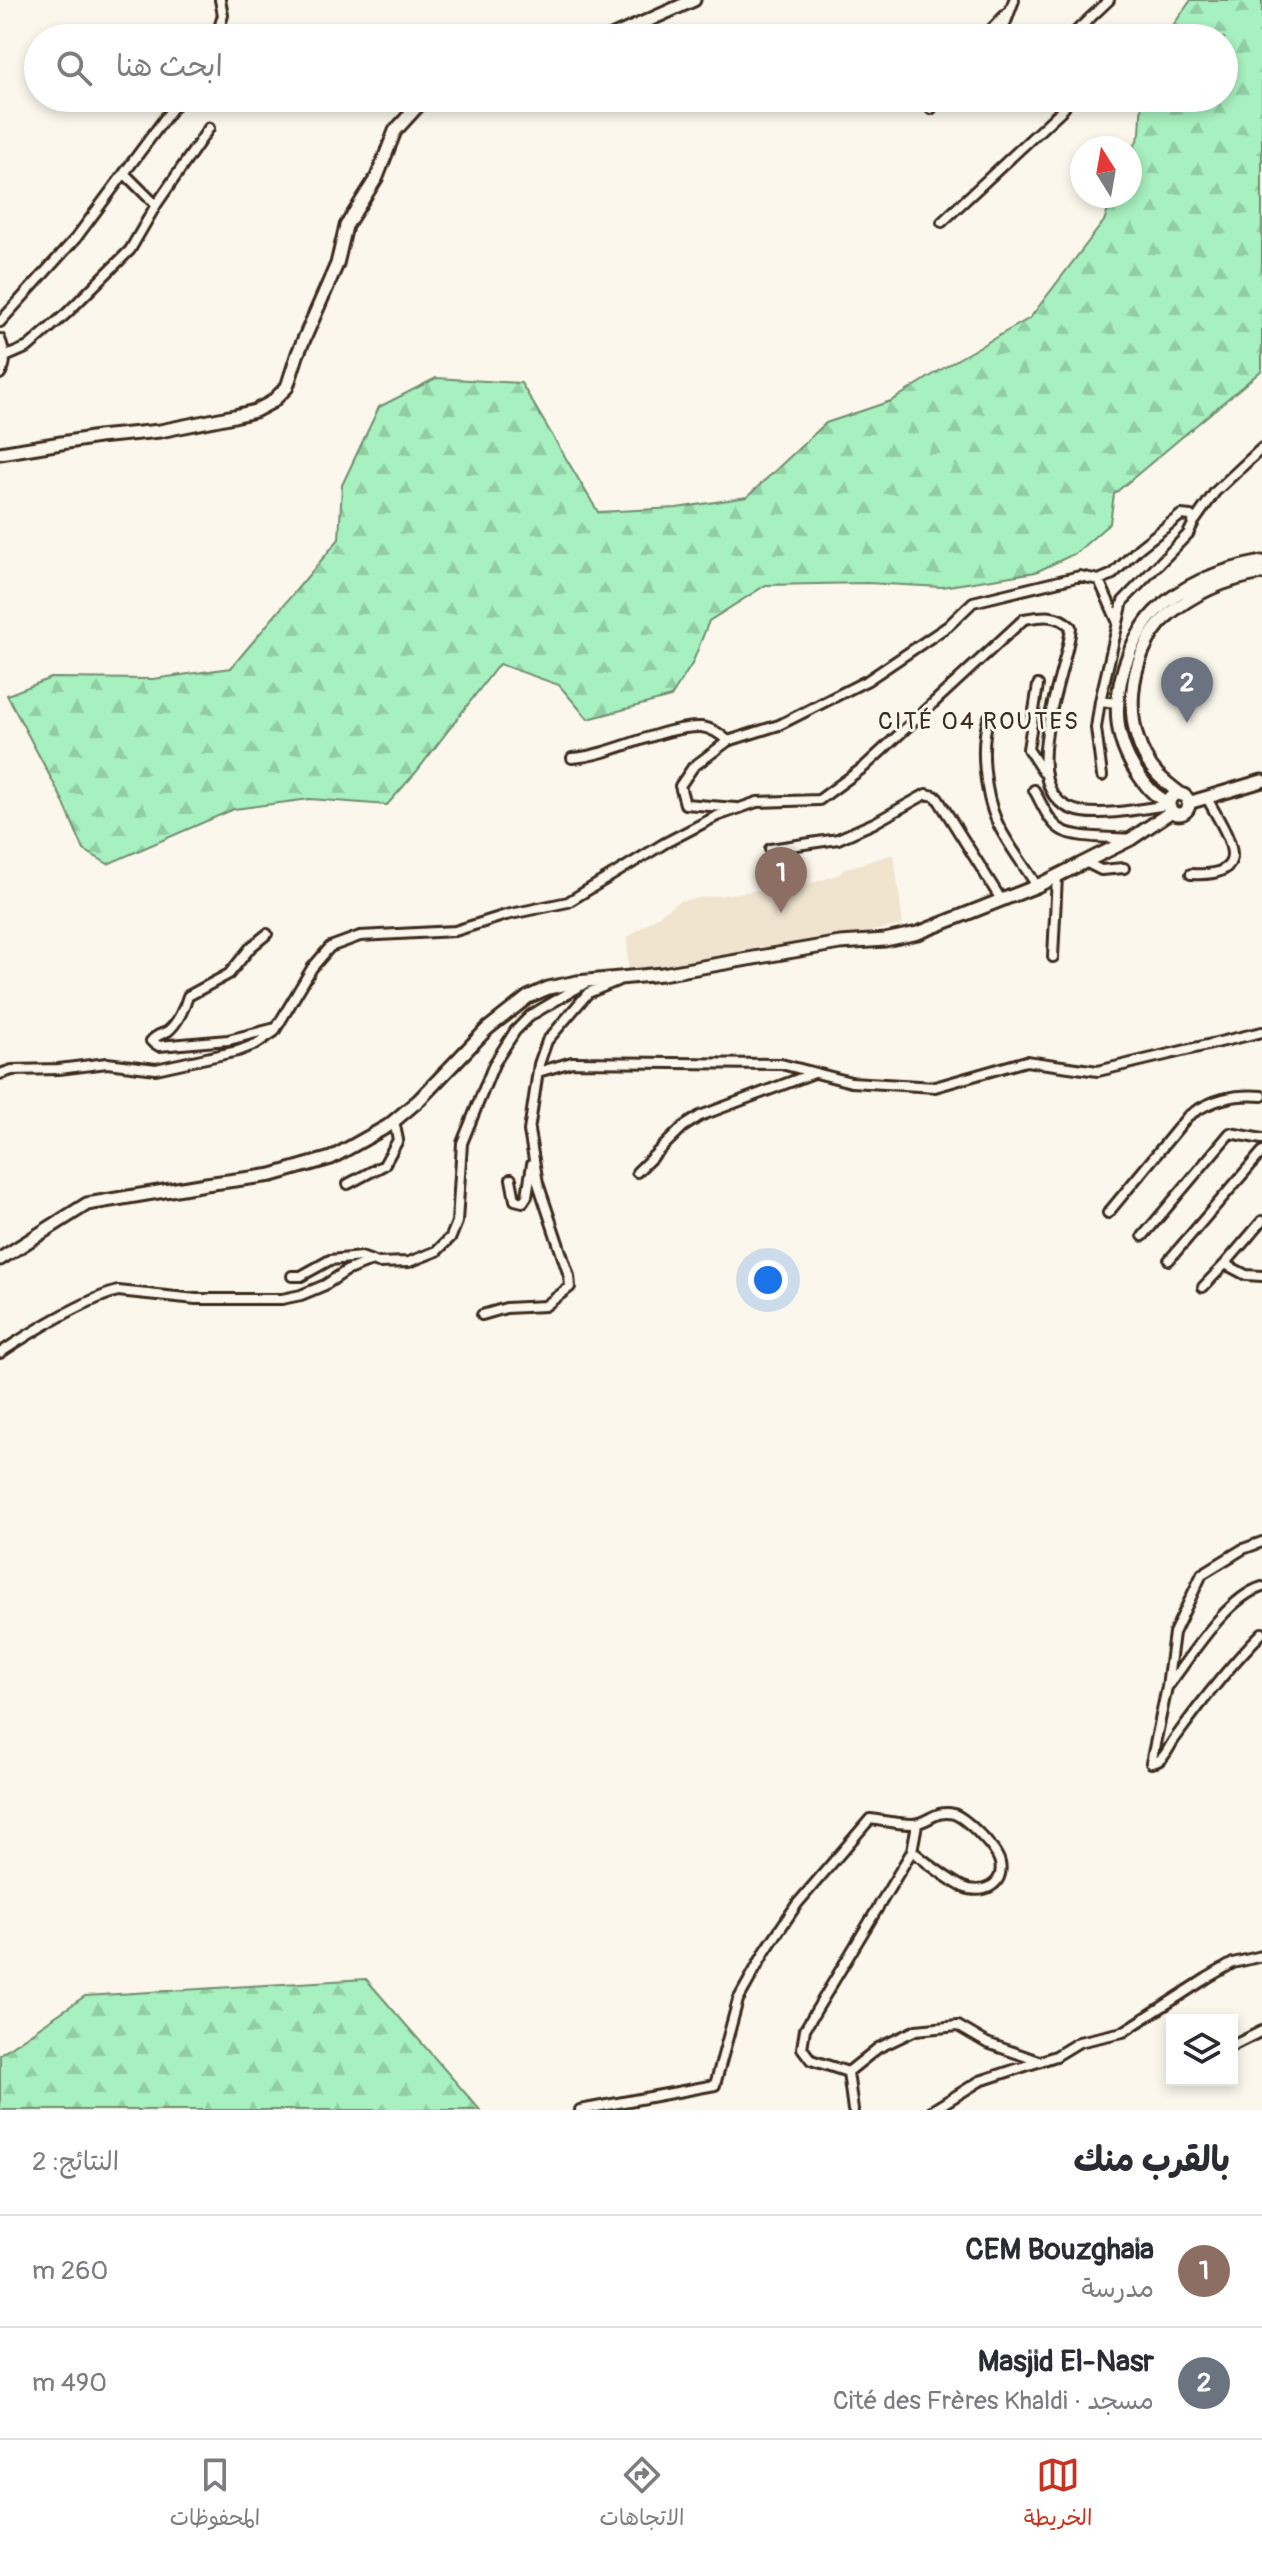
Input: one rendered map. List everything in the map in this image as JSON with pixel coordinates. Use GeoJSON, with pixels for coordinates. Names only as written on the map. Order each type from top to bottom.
{"type":"FeatureCollection","features":[{"type":"Feature","properties":{"kind":"main road"},"geometry":{"type":"LineString","coordinates":[[640,24],[694,0]]}},
{"type":"Feature","properties":{"kind":"main road"},"geometry":{"type":"LineString","coordinates":[[0,453],[98,437],[160,431],[244,413],[272,402],[287,387],[298,353],[337,264],[346,226],[377,177],[395,131],[412,112]]}},
{"type":"Feature","properties":{"kind":"main road"},"geometry":{"type":"LineString","coordinates":[[1262,562],[1235,568],[1189,586],[1155,611],[1134,643],[1124,666],[1116,703],[1121,739],[1134,769],[1149,790],[1177,814],[1188,809],[1185,799],[1158,775],[1147,760],[1135,728],[1132,702],[1143,652],[1164,619],[1185,603],[1216,586],[1262,573]]}},
{"type":"Feature","properties":{"kind":"main road"},"geometry":{"type":"LineString","coordinates":[[0,1259],[87,1204],[272,1175],[331,1158],[362,1143],[419,1100],[487,1029],[528,997],[548,988],[662,974],[840,943],[885,940],[918,933],[1037,886],[1131,839],[1170,807],[1172,797],[1207,798],[1262,781]]}},
{"type":"Feature","properties":{"kind":"street"},"geometry":{"type":"LineString","coordinates":[[220,0],[223,15],[220,24]]}},
{"type":"Feature","properties":{"kind":"street"},"geometry":{"type":"LineString","coordinates":[[1006,24],[1014,0]]}},
{"type":"Feature","properties":{"kind":"street"},"geometry":{"type":"LineString","coordinates":[[1085,24],[1109,0]]}},
{"type":"Feature","properties":{"kind":"street"},"geometry":{"type":"LineString","coordinates":[[997,24],[1011,10]]}},
{"type":"Feature","properties":{"kind":"street"},"geometry":{"type":"LineString","coordinates":[[0,322],[76,238],[170,112]]}},
{"type":"Feature","properties":{"kind":"street"},"geometry":{"type":"LineString","coordinates":[[942,222],[1060,112]]}},
{"type":"Feature","properties":{"kind":"street"},"geometry":{"type":"LineString","coordinates":[[5,357],[28,347],[130,250],[156,205],[209,128]]}},
{"type":"Feature","properties":{"kind":"street"},"geometry":{"type":"LineString","coordinates":[[124,173],[156,205]]}},
{"type":"Feature","properties":{"kind":"street"},"geometry":{"type":"LineString","coordinates":[[0,339],[5,357],[5,367],[0,374]]}},
{"type":"Feature","properties":{"kind":"street"},"geometry":{"type":"LineString","coordinates":[[1102,776],[1096,728],[1123,601],[1174,551],[1215,492],[1262,448]]}},
{"type":"Feature","properties":{"kind":"street"},"geometry":{"type":"LineString","coordinates":[[738,808],[685,804],[680,786],[693,767],[728,741],[779,725],[868,680],[948,626],[973,602],[1080,576],[1099,580],[1113,574],[1139,548],[1181,515],[1191,516],[1194,522]]}},
{"type":"Feature","properties":{"kind":"street"},"geometry":{"type":"LineString","coordinates":[[1099,580],[1119,624]]}},
{"type":"Feature","properties":{"kind":"street"},"geometry":{"type":"LineString","coordinates":[[0,1074],[12,1070],[59,1069],[107,1063],[156,1069],[238,1051],[256,1044],[277,1028],[312,968],[330,947],[360,936],[455,931],[506,915],[568,902],[665,843],[738,808],[757,802],[819,800],[864,767],[1024,619],[1048,616],[1063,619],[1071,627],[1069,645],[1055,686],[1044,772]]}},
{"type":"Feature","properties":{"kind":"street"},"geometry":{"type":"LineString","coordinates":[[1038,685],[1028,749],[1060,801],[1078,812],[1089,813],[1170,807]]}},
{"type":"Feature","properties":{"kind":"street"},"geometry":{"type":"LineString","coordinates":[[1100,701],[1116,703]]}},
{"type":"Feature","properties":{"kind":"street"},"geometry":{"type":"LineString","coordinates":[[989,717],[983,747],[994,812],[1037,886]]}},
{"type":"Feature","properties":{"kind":"street"},"geometry":{"type":"LineString","coordinates":[[572,758],[589,757],[683,729],[703,727],[717,731],[728,741]]}},
{"type":"Feature","properties":{"kind":"street"},"geometry":{"type":"LineString","coordinates":[[1034,790],[1061,830],[1131,839]]}},
{"type":"Feature","properties":{"kind":"street"},"geometry":{"type":"LineString","coordinates":[[770,849],[838,839],[931,794],[938,799],[1002,901]]}},
{"type":"Feature","properties":{"kind":"street"},"geometry":{"type":"LineString","coordinates":[[1191,874],[1216,874],[1226,868],[1232,859],[1232,848],[1207,798]]}},
{"type":"Feature","properties":{"kind":"street"},"geometry":{"type":"LineString","coordinates":[[1094,836],[1103,853]]}},
{"type":"Feature","properties":{"kind":"street"},"geometry":{"type":"LineString","coordinates":[[1085,862],[1101,870],[1124,868]]}},
{"type":"Feature","properties":{"kind":"street"},"geometry":{"type":"LineString","coordinates":[[1053,957],[1057,876]]}},
{"type":"Feature","properties":{"kind":"street"},"geometry":{"type":"LineString","coordinates":[[267,934],[251,947],[229,974],[188,996],[185,1007],[168,1031],[157,1033],[151,1041],[159,1046],[228,1040],[277,1028]]}},
{"type":"Feature","properties":{"kind":"street"},"geometry":{"type":"LineString","coordinates":[[482,1315],[506,1308],[545,1306],[570,1287],[538,1183],[529,1131],[538,1072],[547,1041],[588,993],[626,978]]}},
{"type":"Feature","properties":{"kind":"street"},"geometry":{"type":"LineString","coordinates":[[292,1276],[301,1276],[330,1260],[361,1257],[378,1263],[409,1262],[437,1251],[451,1237],[457,1222],[462,1143],[494,1064],[515,1031],[531,1015],[588,981]]}},
{"type":"Feature","properties":{"kind":"street"},"geometry":{"type":"LineString","coordinates":[[538,1072],[572,1062],[781,1064],[851,1082],[935,1087],[1026,1061],[1098,1071],[1262,1032]]}},
{"type":"Feature","properties":{"kind":"street"},"geometry":{"type":"LineString","coordinates":[[637,1172],[683,1127],[700,1116],[815,1073]]}},
{"type":"Feature","properties":{"kind":"street"},"geometry":{"type":"LineString","coordinates":[[1108,1213],[1188,1116],[1204,1104],[1226,1097],[1262,1096]]}},
{"type":"Feature","properties":{"kind":"street"},"geometry":{"type":"LineString","coordinates":[[348,1184],[384,1165],[398,1140],[394,1121]]}},
{"type":"Feature","properties":{"kind":"street"},"geometry":{"type":"LineString","coordinates":[[1143,1236],[1230,1133],[1262,1139]]}},
{"type":"Feature","properties":{"kind":"street"},"geometry":{"type":"LineString","coordinates":[[1169,1260],[1262,1152]]}},
{"type":"Feature","properties":{"kind":"street"},"geometry":{"type":"LineString","coordinates":[[511,1179],[515,1200],[523,1202],[527,1196],[533,1155]]}},
{"type":"Feature","properties":{"kind":"street"},"geometry":{"type":"LineString","coordinates":[[1203,1287],[1262,1221]]}},
{"type":"Feature","properties":{"kind":"street"},"geometry":{"type":"LineString","coordinates":[[0,1353],[55,1320],[118,1291],[196,1299],[282,1299],[325,1285],[346,1271],[372,1261]]}},
{"type":"Feature","properties":{"kind":"street"},"geometry":{"type":"LineString","coordinates":[[1225,1264],[1246,1275],[1262,1276]]}},
{"type":"Feature","properties":{"kind":"street"},"geometry":{"type":"LineString","coordinates":[[1262,1542],[1243,1549],[1202,1574],[1174,1633],[1167,1687],[1151,1763],[1162,1760],[1173,1740],[1240,1655],[1262,1633]]}},
{"type":"Feature","properties":{"kind":"street"},"geometry":{"type":"LineString","coordinates":[[1167,1687],[1232,1604],[1250,1590],[1262,1587]]}},
{"type":"Feature","properties":{"kind":"street"},"geometry":{"type":"LineString","coordinates":[[580,2110],[715,2085],[738,2000],[766,1950],[797,1904],[870,1819],[917,1824],[941,1812],[955,1815],[989,1845],[1000,1864],[997,1882],[990,1888],[976,1891],[963,1887],[912,1851]]}},
{"type":"Feature","properties":{"kind":"street"},"geometry":{"type":"LineString","coordinates":[[848,2072],[811,2060],[802,2048],[805,2029],[912,1851],[917,1824]]}},
{"type":"Feature","properties":{"kind":"street"},"geometry":{"type":"LineString","coordinates":[[933,2110],[980,2081],[1056,2056],[1079,2042],[1123,2032],[1233,1963],[1262,1956]]}},
{"type":"Feature","properties":{"kind":"street"},"geometry":{"type":"LineString","coordinates":[[848,2072],[878,2048],[916,2030],[958,2026],[987,2043],[1041,2061]]}},
{"type":"Feature","properties":{"kind":"street"},"geometry":{"type":"LineString","coordinates":[[1238,2043],[1262,2031]]}},
{"type":"Feature","properties":{"kind":"street"},"geometry":{"type":"LineString","coordinates":[[848,2072],[853,2110]]}},
{"type":"Feature","properties":{"kind":"shaded area"},"geometry":{"type":"Polygon","coordinates":[[[894,854],[903,925],[760,952],[628,969],[627,938],[679,901],[816,882],[840,874],[844,869],[894,854]]]}},
{"type":"Feature","properties":{"kind":"green space"},"geometry":{"type":"Polygon","coordinates":[[[1191,0],[1262,0],[1262,370],[1114,494],[1110,523],[1076,553],[1036,572],[942,587],[867,583],[766,585],[709,621],[692,664],[671,697],[588,719],[559,685],[499,664],[387,805],[310,799],[234,809],[108,864],[84,850],[62,799],[7,695],[51,678],[153,679],[231,668],[339,539],[342,485],[379,407],[436,378],[521,383],[598,512],[677,508],[747,497],[826,423],[891,401],[1030,318],[1104,221],[1109,208],[1142,208],[1141,112],[1238,112],[1238,24],[1174,24],[1191,0]]]}},
{"type":"Feature","properties":{"kind":"green space"},"geometry":{"type":"Polygon","coordinates":[[[366,1979],[480,2110],[0,2110],[0,2054],[85,1996],[366,1979]]]}},
{"type":"Feature","properties":{"kind":"place","name":"Masjid El-Nasr"},"geometry":{"type":"Point","coordinates":[1187,723]}},
{"type":"Feature","properties":{"kind":"place","name":"CEM Bouzghaia"},"geometry":{"type":"Point","coordinates":[781,913]}},
{"type":"Feature","properties":{"kind":"district","name":"CITÉ 04 ROUTES"},"geometry":{"type":"Point","coordinates":[979,721]}}]}
